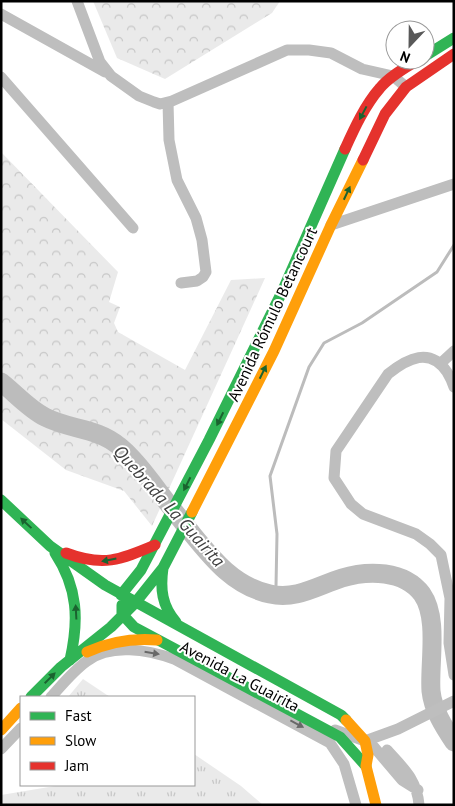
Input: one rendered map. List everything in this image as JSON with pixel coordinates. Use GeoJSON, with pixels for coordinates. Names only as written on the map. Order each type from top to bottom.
{"type":"FeatureCollection","features":[{"type":"Feature","properties":{"kind":"main road"},"geometry":{"type":"LineString","coordinates":[[435,50],[454,38]]}},
{"type":"Feature","properties":{"kind":"main road","name":"Avenida Rómulo Betancourt"},"geometry":{"type":"LineString","coordinates":[[70,660],[103,633],[135,602],[163,568],[274,351],[331,225],[382,119],[406,87],[454,54]]}},
{"type":"Feature","properties":{"kind":"main road","name":"Avenida Rómulo Betancourt"},"geometry":{"type":"LineString","coordinates":[[121,595],[141,570],[156,545],[209,440],[282,292],[346,146],[368,104],[380,87],[402,70]]}},
{"type":"Feature","properties":{"kind":"main road"},"geometry":{"type":"LineString","coordinates":[[1,500],[50,546],[66,571],[76,600],[77,630],[70,660]]}},
{"type":"Feature","properties":{"kind":"main road"},"geometry":{"type":"LineString","coordinates":[[50,546],[70,555],[101,562],[133,554],[156,545]]}},
{"type":"Feature","properties":{"kind":"main road","name":"Avenida La Guairita"},"geometry":{"type":"LineString","coordinates":[[50,546],[121,595],[341,715],[369,740],[366,766],[376,805]]}},
{"type":"Feature","properties":{"kind":"main road"},"geometry":{"type":"LineString","coordinates":[[163,568],[160,592],[165,608],[171,617],[189,632]]}},
{"type":"Feature","properties":{"kind":"main road"},"geometry":{"type":"LineString","coordinates":[[121,595],[122,614]]}},
{"type":"Feature","properties":{"kind":"main road","name":"Avenida La Guairita"},"geometry":{"type":"LineString","coordinates":[[122,614],[134,626],[340,738],[366,766]]}},
{"type":"Feature","properties":{"kind":"main road"},"geometry":{"type":"LineString","coordinates":[[33,696],[70,660],[98,647],[151,639],[161,640],[184,654]]}},
{"type":"Feature","properties":{"kind":"main road"},"geometry":{"type":"LineString","coordinates":[[1,730],[20,709]]}},
{"type":"Feature","properties":{"kind":"street"},"geometry":{"type":"LineString","coordinates":[[77,1],[100,62],[111,76]]}},
{"type":"Feature","properties":{"kind":"street"},"geometry":{"type":"LineString","coordinates":[[1,28],[4,15],[111,76],[139,96],[160,104],[286,50],[309,50],[330,53],[362,69],[393,76],[406,87]]}},
{"type":"Feature","properties":{"kind":"street"},"geometry":{"type":"LineString","coordinates":[[1,77],[133,228]]}},
{"type":"Feature","properties":{"kind":"street"},"geometry":{"type":"LineString","coordinates":[[168,102],[169,140],[177,180],[196,218],[202,240],[206,272],[197,281],[181,282]]}},
{"type":"Feature","properties":{"kind":"street"},"geometry":{"type":"LineString","coordinates":[[331,225],[454,184]]}},
{"type":"Feature","properties":{"kind":"street"},"geometry":{"type":"LineString","coordinates":[[441,363],[454,351]]}},
{"type":"Feature","properties":{"kind":"street"},"geometry":{"type":"LineString","coordinates":[[454,387],[452,380],[441,363],[428,357],[421,357],[399,365],[388,374],[336,451],[334,478],[351,504],[363,514],[416,534],[441,555],[450,598],[449,643],[454,675]]}},
{"type":"Feature","properties":{"kind":"street","name":"Avenida La Guairita"},"geometry":{"type":"LineString","coordinates":[[52,696],[81,666],[94,656],[127,650],[158,653],[182,663],[330,743],[344,764],[356,805]]}},
{"type":"Feature","properties":{"kind":"street"},"geometry":{"type":"LineString","coordinates":[[369,740],[398,729],[452,701]]}},
{"type":"Feature","properties":{"kind":"street"},"geometry":{"type":"LineString","coordinates":[[315,723],[369,740],[402,780],[418,790],[419,805]]}},
{"type":"Feature","properties":{"kind":"street"},"geometry":{"type":"LineString","coordinates":[[1,749],[20,729]]}},
{"type":"Feature","properties":{"kind":"green space"},"geometry":{"type":"Polygon","coordinates":[[[93,1],[280,1],[272,13],[165,79],[117,58],[93,1]]]}},
{"type":"Feature","properties":{"kind":"green space"},"geometry":{"type":"Polygon","coordinates":[[[1,152],[118,272],[109,302],[120,307],[114,323],[118,332],[185,370],[231,280],[265,278],[152,526],[124,491],[66,470],[1,419],[1,152]]]}},
{"type":"Feature","properties":{"kind":"green space"},"geometry":{"type":"Polygon","coordinates":[[[83,679],[108,696],[69,696],[83,679]]]}},
{"type":"Feature","properties":{"kind":"green space"},"geometry":{"type":"Polygon","coordinates":[[[195,755],[241,786],[263,805],[1,805],[1,795],[55,786],[195,786],[195,755]]]}},
{"type":"Feature","properties":{"kind":"waterway"},"geometry":{"type":"LineString","coordinates":[[274,595],[276,586],[277,534],[270,476],[309,367],[324,343],[362,323],[437,272],[454,245]]}},
{"type":"Feature","properties":{"kind":"waterway","name":"Quebrada La Guairita"},"geometry":{"type":"LineString","coordinates":[[1,382],[39,414],[54,421],[101,435],[119,446],[138,464],[189,530],[215,560],[234,577],[257,590],[280,595],[298,594],[352,575],[374,573],[396,576],[414,586],[422,594],[430,615],[432,628],[432,698],[439,718],[454,742]]}},
{"type":"Feature","properties":{"kind":"traffic: fast"},"geometry":{"type":"LineString","coordinates":[[435,50],[454,38]]}},
{"type":"Feature","properties":{"kind":"traffic: fast"},"geometry":{"type":"LineString","coordinates":[[121,595],[141,570],[209,440],[282,292],[345,149]]}},
{"type":"Feature","properties":{"kind":"traffic: fast"},"geometry":{"type":"LineString","coordinates":[[1,500],[50,546],[105,585],[341,715],[346,720]]}},
{"type":"Feature","properties":{"kind":"traffic: fast"},"geometry":{"type":"LineString","coordinates":[[32,696],[61,667],[111,627],[135,603],[163,568],[192,512]]}},
{"type":"Feature","properties":{"kind":"traffic: fast"},"geometry":{"type":"LineString","coordinates":[[55,553],[68,579],[74,605],[75,631],[70,660]]}},
{"type":"Feature","properties":{"kind":"traffic: fast"},"geometry":{"type":"LineString","coordinates":[[163,568],[163,597],[171,616],[176,622]]}},
{"type":"Feature","properties":{"kind":"traffic: fast"},"geometry":{"type":"LineString","coordinates":[[122,605],[122,614],[134,627],[340,737],[366,766]]}},
{"type":"Feature","properties":{"kind":"traffic: slow"},"geometry":{"type":"LineString","coordinates":[[192,512],[274,351],[331,225],[363,160]]}},
{"type":"Feature","properties":{"kind":"traffic: slow"},"geometry":{"type":"LineString","coordinates":[[87,652],[121,642],[157,640]]}},
{"type":"Feature","properties":{"kind":"traffic: slow"},"geometry":{"type":"LineString","coordinates":[[1,730],[20,709]]}},
{"type":"Feature","properties":{"kind":"traffic: slow"},"geometry":{"type":"LineString","coordinates":[[346,720],[365,741],[368,755],[366,766],[376,805]]}},
{"type":"Feature","properties":{"kind":"traffic: jam"},"geometry":{"type":"LineString","coordinates":[[363,160],[385,114],[406,87],[454,54]]}},
{"type":"Feature","properties":{"kind":"traffic: jam"},"geometry":{"type":"LineString","coordinates":[[345,149],[365,109],[380,88],[402,70]]}},
{"type":"Feature","properties":{"kind":"traffic: jam"},"geometry":{"type":"LineString","coordinates":[[66,553],[101,561],[132,555],[155,545]]}}]}
